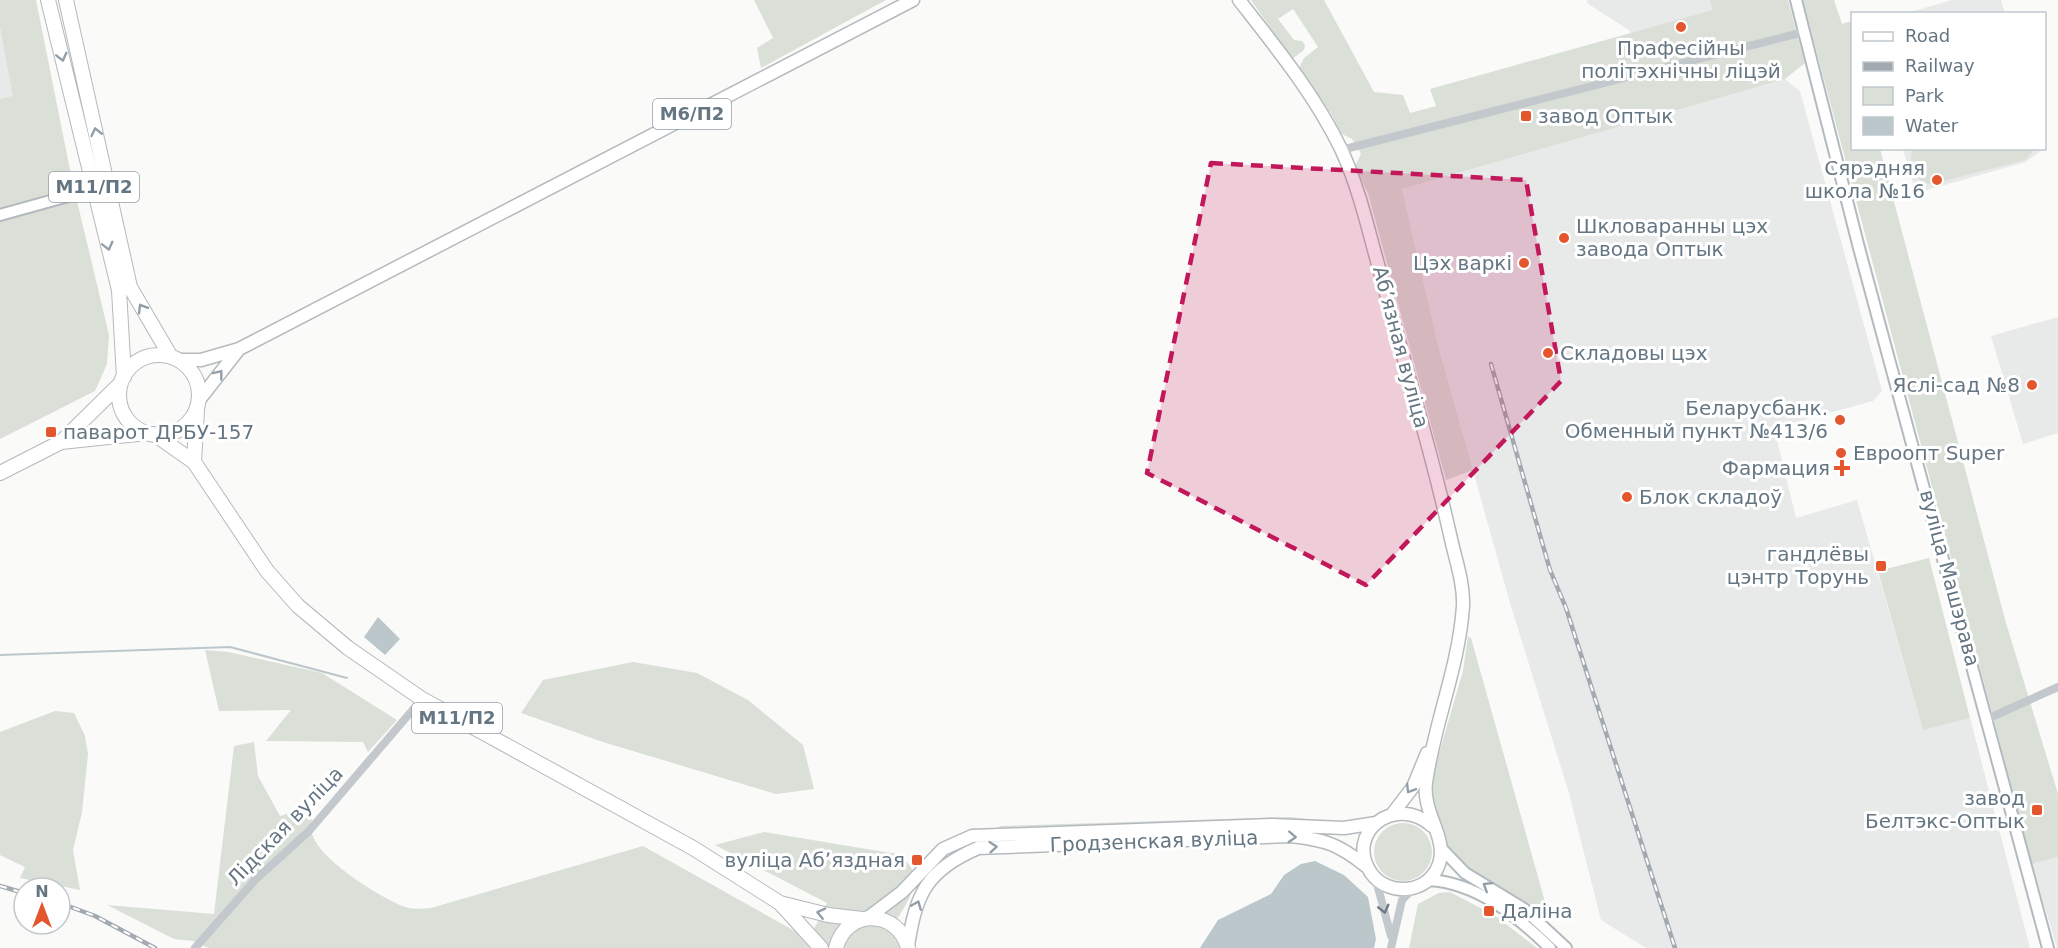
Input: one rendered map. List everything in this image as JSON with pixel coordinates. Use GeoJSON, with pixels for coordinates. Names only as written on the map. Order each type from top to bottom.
{"type":"FeatureCollection","features":[{"type":"Feature","properties":{"kind":"highway","name":"М11/П2"},"geometry":{"type":"LineString","coordinates":[[48,0],[119,290],[123,380],[120,397],[123,410],[130,422],[194,462],[267,571],[298,606],[348,648],[422,699],[693,848],[780,903],[821,948]]}},
{"type":"Feature","properties":{"kind":"highway","name":"М11/П2"},"geometry":{"type":"LineString","coordinates":[[66,0],[130,287],[175,358],[193,374],[198,386],[194,462]]}},
{"type":"Feature","properties":{"kind":"highway"},"geometry":{"type":"LineString","coordinates":[[0,473],[61,442],[123,380],[132,366],[144,358],[158,355],[175,358]]}},
{"type":"Feature","properties":{"kind":"highway"},"geometry":{"type":"LineString","coordinates":[[61,442],[168,434],[181,428],[191,419],[198,403]]}},
{"type":"Feature","properties":{"kind":"highway","name":"М11/П2"},"geometry":{"type":"LineString","coordinates":[[780,903],[828,915],[886,920],[894,924],[908,947]]}},
{"type":"Feature","properties":{"kind":"highway"},"geometry":{"type":"LineString","coordinates":[[837,948],[845,930],[866,918]]}},
{"type":"Feature","properties":{"kind":"main road","name":"М6/П2"},"geometry":{"type":"LineString","coordinates":[[175,358],[201,360],[239,349],[913,0]]}},
{"type":"Feature","properties":{"kind":"main road","name":"Абʼязная вуліца"},"geometry":{"type":"LineString","coordinates":[[1239,0],[1319,110],[1341,150],[1361,201],[1440,489],[1463,604],[1454,673],[1439,724],[1426,783],[1426,803],[1441,848]]}},
{"type":"Feature","properties":{"kind":"main road","name":"М6/П2"},"geometry":{"type":"LineString","coordinates":[[198,403],[239,349]]}},
{"type":"Feature","properties":{"kind":"main road","name":"Абʼязная вуліца"},"geometry":{"type":"LineString","coordinates":[[1376,823],[1393,813],[1413,787],[1439,724]]}},
{"type":"Feature","properties":{"kind":"main road"},"geometry":{"type":"LineString","coordinates":[[1393,813],[1414,814],[1432,826]]}},
{"type":"Feature","properties":{"kind":"main road"},"geometry":{"type":"LineString","coordinates":[[1376,823],[1367,835],[1364,850],[1366,866],[1376,880],[1400,890],[1413,889],[1429,880],[1439,865],[1441,848]]}},
{"type":"Feature","properties":{"kind":"main road","name":"Гродзенская вуліца"},"geometry":{"type":"LineString","coordinates":[[866,918],[902,892],[925,865],[943,849],[972,836],[1272,825],[1344,828],[1376,823]]}},
{"type":"Feature","properties":{"kind":"main road","name":"Гродзенская вуліца"},"geometry":{"type":"LineString","coordinates":[[908,947],[916,904],[940,869],[955,858],[978,848],[1268,836],[1325,840],[1342,847],[1366,866]]}},
{"type":"Feature","properties":{"kind":"street","name":"вуліца Машэрава"},"geometry":{"type":"LineString","coordinates":[[1796,0],[1859,248],[2048,948]]}},
{"type":"Feature","properties":{"kind":"street"},"geometry":{"type":"LineString","coordinates":[[1341,150],[1804,32]]}},
{"type":"Feature","properties":{"kind":"street"},"geometry":{"type":"LineString","coordinates":[[0,215],[94,189],[109,189]]}},
{"type":"Feature","properties":{"kind":"street"},"geometry":{"type":"LineString","coordinates":[[1987,719],[2058,687]]}},
{"type":"Feature","properties":{"kind":"street","name":"Лідская вуліца"},"geometry":{"type":"LineString","coordinates":[[195,948],[255,880],[309,831],[422,699]]}},
{"type":"Feature","properties":{"kind":"street","name":"Абʼязная вуліца"},"geometry":{"type":"LineString","coordinates":[[1441,848],[1459,868],[1524,909],[1566,948]]}},
{"type":"Feature","properties":{"kind":"street"},"geometry":{"type":"LineString","coordinates":[[1376,880],[1392,939]]}},
{"type":"Feature","properties":{"kind":"street"},"geometry":{"type":"LineString","coordinates":[[1429,880],[1449,881],[1467,886],[1501,907],[1550,948]]}},
{"type":"Feature","properties":{"kind":"street"},"geometry":{"type":"LineString","coordinates":[[1391,948],[1402,900],[1413,889]]}},
{"type":"Feature","properties":{"kind":"highlighted area"},"geometry":{"type":"Polygon","coordinates":[[[1211,163],[1526,180],[1561,381],[1366,585],[1147,473],[1211,163]]]}},
{"type":"Feature","properties":{"kind":"shaded area","name":"Прафесійны політэхнічны ліцэй"},"geometry":{"type":"Polygon","coordinates":[[[1587,0],[1762,0],[1637,54],[1630,31],[1587,3],[1587,0]]]}},
{"type":"Feature","properties":{"kind":"shaded area"},"geometry":{"type":"Polygon","coordinates":[[[1952,0],[2001,0],[2005,12],[1910,12],[1952,0]]]}},
{"type":"Feature","properties":{"kind":"shaded area"},"geometry":{"type":"Polygon","coordinates":[[[0,28],[14,97],[0,99],[0,28]]]}},
{"type":"Feature","properties":{"kind":"shaded area"},"geometry":{"type":"Polygon","coordinates":[[[1785,79],[1800,91],[1882,391],[1873,401],[1774,428],[1796,518],[1857,500],[1923,730],[1970,718],[2030,948],[1646,948],[1601,920],[1568,790],[1510,603],[1439,349],[1402,189],[1785,79]]]}},
{"type":"Feature","properties":{"kind":"shaded area","name":"Сярэдняя школа №16"},"geometry":{"type":"Polygon","coordinates":[[[1903,150],[2042,150],[2026,162],[1916,193],[1903,150]]]}},
{"type":"Feature","properties":{"kind":"shaded area","name":"Яслі-сад №8"},"geometry":{"type":"Polygon","coordinates":[[[2058,317],[2058,433],[2023,444],[1991,336],[2058,317]]]}},
{"type":"Feature","properties":{"kind":"shaded area"},"geometry":{"type":"Polygon","coordinates":[[[2058,857],[2058,948],[2057,948],[2032,864],[2058,857]]]}},
{"type":"Feature","properties":{"kind":"green space"},"geometry":{"type":"Polygon","coordinates":[[[0,0],[36,0],[72,180],[109,335],[107,364],[95,391],[0,439],[0,99],[13,96],[0,28],[0,0]]]}},
{"type":"Feature","properties":{"kind":"green space"},"geometry":{"type":"Polygon","coordinates":[[[754,0],[886,0],[761,68],[757,48],[773,38],[754,0]]]}},
{"type":"Feature","properties":{"kind":"green space"},"geometry":{"type":"Polygon","coordinates":[[[1251,0],[1324,0],[1374,92],[1403,95],[1410,113],[1436,106],[1430,89],[1713,10],[1710,0],[1788,0],[1805,63],[1785,79],[1402,189],[1439,349],[1473,470],[1446,480],[1368,193],[1355,166],[1361,154],[1352,139],[1342,134],[1330,112],[1299,68],[1304,58],[1318,47],[1293,9],[1278,19],[1294,40],[1302,41],[1305,45],[1304,50],[1292,59],[1251,0]]]}},
{"type":"Feature","properties":{"kind":"green space"},"geometry":{"type":"Polygon","coordinates":[[[1803,0],[1834,0],[1842,24],[1851,21],[1851,150],[1880,150],[2006,623],[2058,794],[2058,857],[2032,864],[1803,0]]]}},
{"type":"Feature","properties":{"kind":"green space","name":"Сярэдняя школа №16"},"geometry":{"type":"Polygon","coordinates":[[[1912,150],[2034,150],[2025,160],[1932,184],[1923,183],[1910,169],[1912,150]]]}},
{"type":"Feature","properties":{"kind":"green space"},"geometry":{"type":"Polygon","coordinates":[[[1929,558],[1970,718],[1923,730],[1878,571],[1929,558]]]}},
{"type":"Feature","properties":{"kind":"green space"},"geometry":{"type":"Polygon","coordinates":[[[1468,636],[1471,638],[1549,916],[1545,921],[1509,893],[1464,866],[1455,858],[1447,848],[1436,824],[1432,799],[1433,774],[1463,671],[1468,636]]]}},
{"type":"Feature","properties":{"kind":"green space"},"geometry":{"type":"Polygon","coordinates":[[[205,650],[228,652],[322,673],[397,720],[368,752],[363,742],[266,741],[291,710],[219,711],[205,650]]]}},
{"type":"Feature","properties":{"kind":"green space"},"geometry":{"type":"Polygon","coordinates":[[[633,662],[697,673],[748,700],[803,745],[814,789],[776,794],[603,742],[521,713],[543,680],[633,662]]]}},
{"type":"Feature","properties":{"kind":"green space"},"geometry":{"type":"Polygon","coordinates":[[[55,711],[74,713],[85,736],[88,754],[82,812],[73,850],[80,890],[72,888],[72,876],[21,876],[25,867],[0,855],[0,732],[55,711]]]}},
{"type":"Feature","properties":{"kind":"green space"},"geometry":{"type":"Polygon","coordinates":[[[254,742],[258,776],[280,816],[314,805],[311,823],[316,843],[349,875],[404,907],[431,908],[643,846],[809,939],[827,903],[715,845],[764,832],[897,854],[913,872],[914,881],[908,901],[890,931],[901,948],[208,948],[193,941],[174,939],[107,905],[214,914],[234,746],[254,742]]]}},
{"type":"Feature","properties":{"kind":"green space"},"geometry":{"type":"Polygon","coordinates":[[[1290,817],[1325,821],[1225,820],[1098,828],[997,829],[1000,826],[1290,817]]]}},
{"type":"Feature","properties":{"kind":"green space"},"geometry":{"type":"Polygon","coordinates":[[[1397,823],[1409,823],[1419,827],[1428,836],[1432,858],[1424,873],[1409,881],[1397,881],[1387,877],[1378,868],[1374,858],[1374,846],[1378,836],[1387,827],[1397,823]]]}},
{"type":"Feature","properties":{"kind":"green space"},"geometry":{"type":"Polygon","coordinates":[[[1450,892],[1486,911],[1485,913],[1492,917],[1494,915],[1537,948],[1409,948],[1418,904],[1439,893],[1450,892]]]}},
{"type":"Feature","properties":{"kind":"water"},"geometry":{"type":"Polygon","coordinates":[[[378,617],[400,639],[385,655],[364,637],[378,617]]]}},
{"type":"Feature","properties":{"kind":"water"},"geometry":{"type":"Polygon","coordinates":[[[1315,861],[1344,875],[1368,897],[1376,939],[1374,948],[1200,948],[1218,920],[1271,894],[1284,875],[1301,864],[1315,861]]]}},
{"type":"Feature","properties":{"kind":"waterway"},"geometry":{"type":"LineString","coordinates":[[0,655],[230,647],[347,678]]}},
{"type":"Feature","properties":{"kind":"railway"},"geometry":{"type":"LineString","coordinates":[[1491,364],[1550,570],[1566,608],[1675,948]]}},
{"type":"Feature","properties":{"kind":"railway"},"geometry":{"type":"LineString","coordinates":[[0,886],[12,890]]}},
{"type":"Feature","properties":{"kind":"railway"},"geometry":{"type":"LineString","coordinates":[[72,907],[95,916],[155,948]]}},
{"type":"Feature","properties":{"kind":"place","name":"Прафесійны політэхнічны ліцэй"},"geometry":{"type":"Point","coordinates":[1681,27]}},
{"type":"Feature","properties":{"kind":"place","name":"завод Оптык"},"geometry":{"type":"Point","coordinates":[1526,116]}},
{"type":"Feature","properties":{"kind":"place","name":"Сярэдняя школа №16"},"geometry":{"type":"Point","coordinates":[1937,180]}},
{"type":"Feature","properties":{"kind":"place","name":"Шкловаранны цэх завода Оптык"},"geometry":{"type":"Point","coordinates":[1564,238]}},
{"type":"Feature","properties":{"kind":"place","name":"Цэх варкі"},"geometry":{"type":"Point","coordinates":[1524,263]}},
{"type":"Feature","properties":{"kind":"place","name":"Складовы цэх"},"geometry":{"type":"Point","coordinates":[1548,353]}},
{"type":"Feature","properties":{"kind":"place","name":"Яслі-сад №8"},"geometry":{"type":"Point","coordinates":[2032,385]}},
{"type":"Feature","properties":{"kind":"place","name":"Беларусбанк. Обменный пункт №413/6"},"geometry":{"type":"Point","coordinates":[1840,420]}},
{"type":"Feature","properties":{"kind":"place","name":"паварот ДРБУ-157"},"geometry":{"type":"Point","coordinates":[51,432]}},
{"type":"Feature","properties":{"kind":"place","name":"Евроопт Super"},"geometry":{"type":"Point","coordinates":[1841,453]}},
{"type":"Feature","properties":{"kind":"place","name":"Фармация"},"geometry":{"type":"Point","coordinates":[1842,468]}},
{"type":"Feature","properties":{"kind":"place","name":"Блок складоў"},"geometry":{"type":"Point","coordinates":[1627,497]}},
{"type":"Feature","properties":{"kind":"place","name":"гандлёвы цэнтр Торунь"},"geometry":{"type":"Point","coordinates":[1881,566]}},
{"type":"Feature","properties":{"kind":"place","name":"завод Белтэкс-Оптык"},"geometry":{"type":"Point","coordinates":[2037,810]}},
{"type":"Feature","properties":{"kind":"place","name":"вуліца Абʼяздная"},"geometry":{"type":"Point","coordinates":[917,860]}},
{"type":"Feature","properties":{"kind":"place","name":"Даліна"},"geometry":{"type":"Point","coordinates":[1489,911]}}]}
